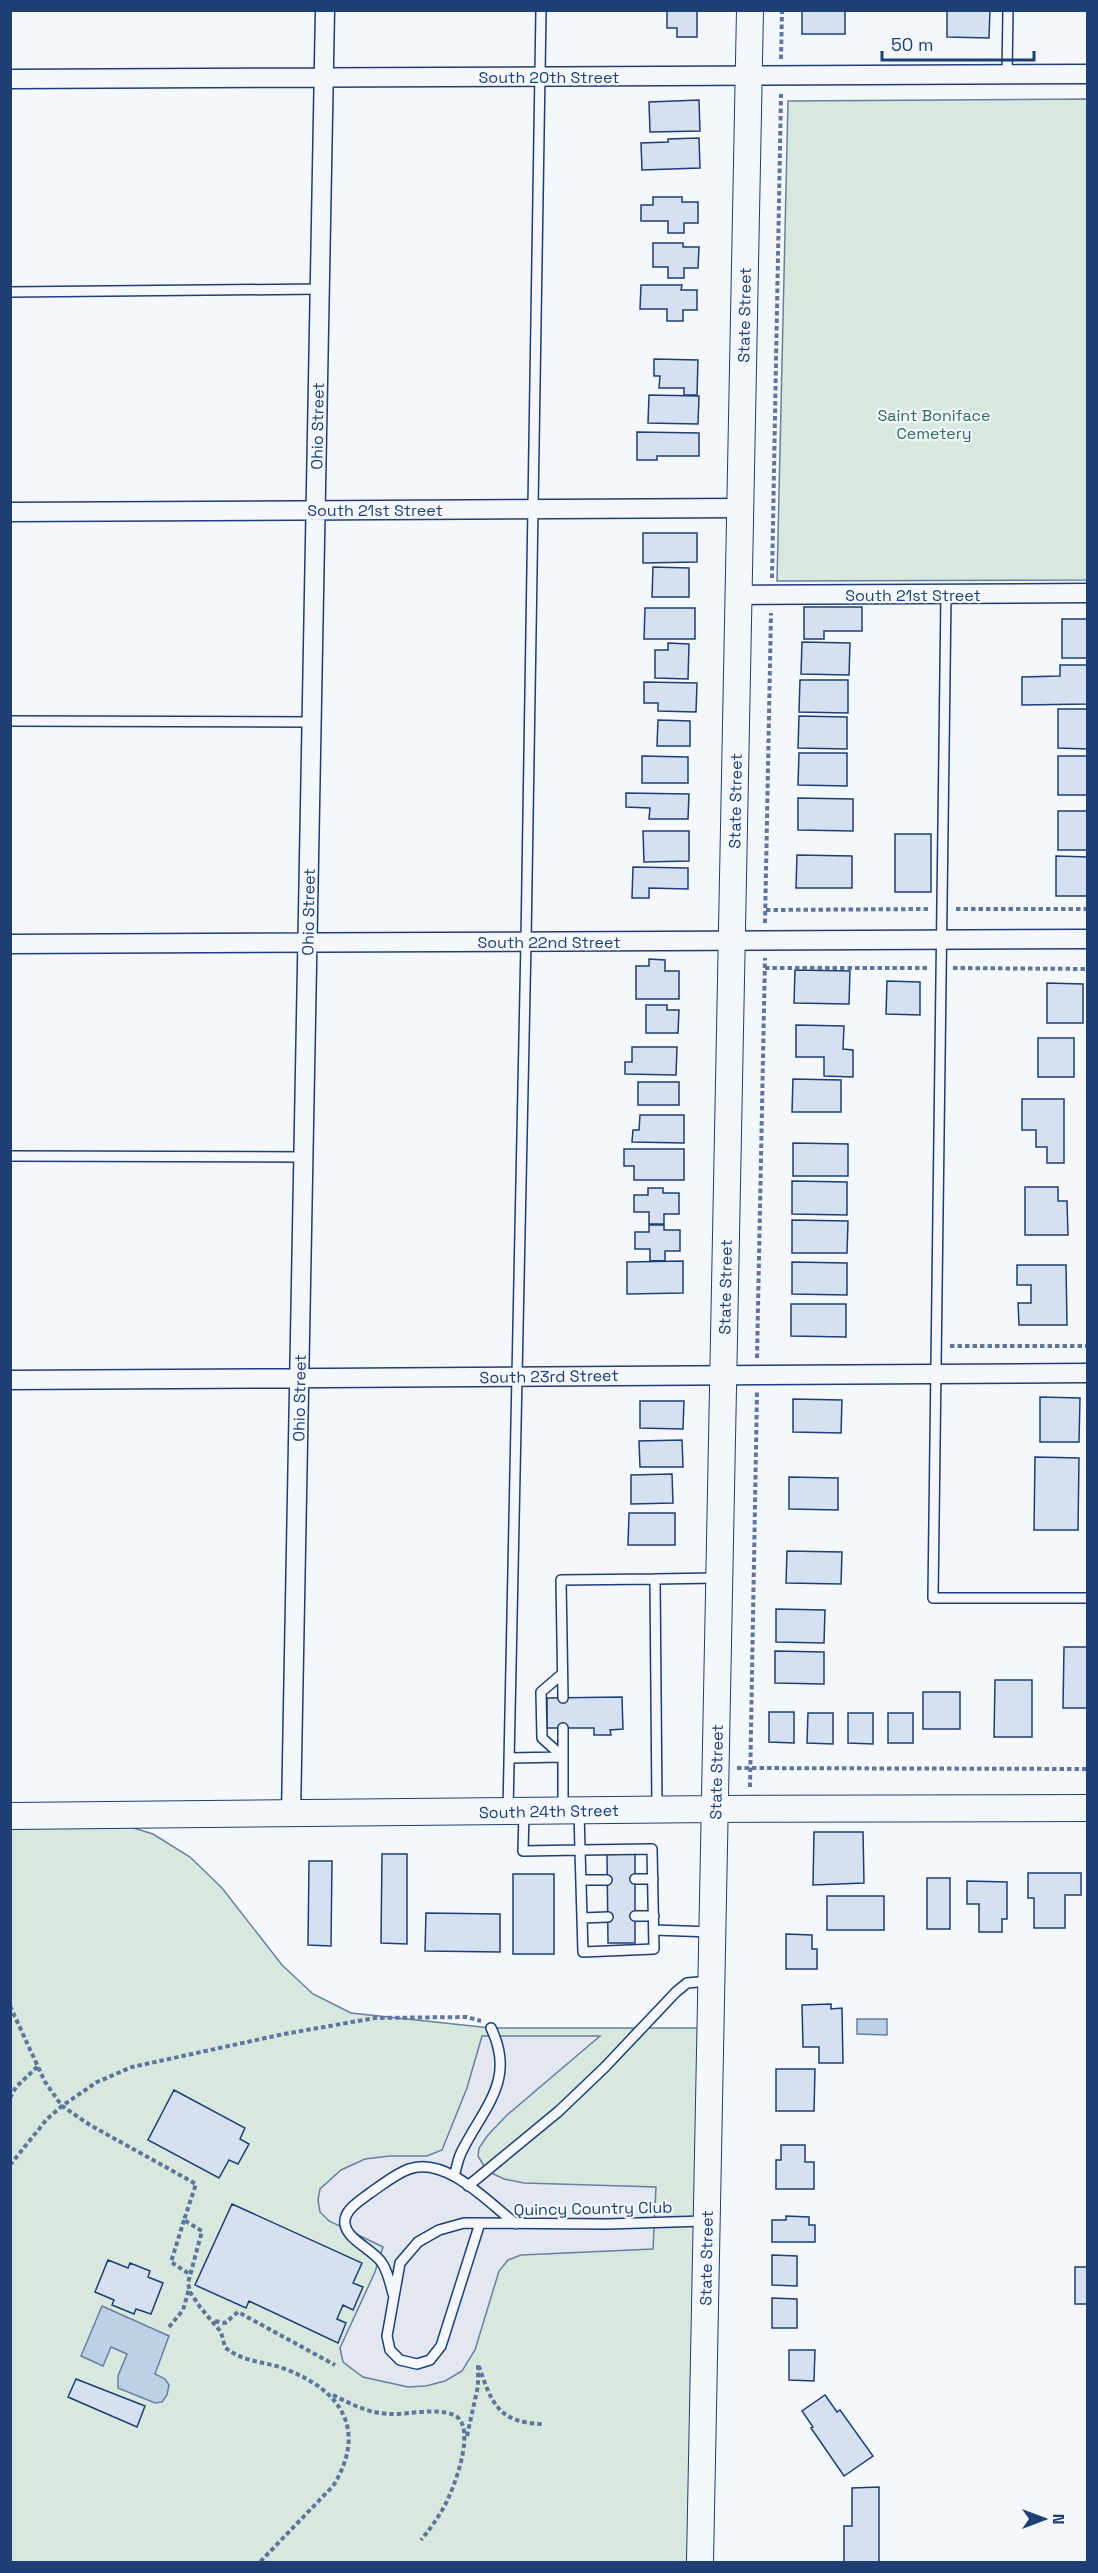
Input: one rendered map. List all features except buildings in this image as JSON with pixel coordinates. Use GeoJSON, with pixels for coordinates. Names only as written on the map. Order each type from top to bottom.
{"type":"FeatureCollection","features":[{"type":"Feature","properties":{"kind":"street","name":"Ohio Street"},"geometry":{"type":"LineString","coordinates":[[291,1814],[325,10]]}},
{"type":"Feature","properties":{"kind":"street","name":"State Street"},"geometry":{"type":"LineString","coordinates":[[700,2562],[750,10]]}},
{"type":"Feature","properties":{"kind":"street","name":"South 20th Street"},"geometry":{"type":"LineString","coordinates":[[10,79],[1088,74]]}},
{"type":"Feature","properties":{"kind":"street","name":"South 21st Street"},"geometry":{"type":"LineString","coordinates":[[10,512],[740,508]]}},
{"type":"Feature","properties":{"kind":"street","name":"South 21st Street"},"geometry":{"type":"LineString","coordinates":[[738,595],[1088,593]]}},
{"type":"Feature","properties":{"kind":"street","name":"South 22nd Street"},"geometry":{"type":"LineString","coordinates":[[10,944],[1088,939]]}},
{"type":"Feature","properties":{"kind":"street","name":"South 23rd Street"},"geometry":{"type":"LineString","coordinates":[[10,1380],[1088,1373]]}},
{"type":"Feature","properties":{"kind":"street","name":"South 24th Street"},"geometry":{"type":"LineString","coordinates":[[10,1816],[657,1809],[1088,1808]]}},
{"type":"Feature","properties":{"kind":"lane"},"geometry":{"type":"LineString","coordinates":[[541,10],[526,942],[509,1758],[523,1851],[580,1850],[652,1849],[654,1948],[583,1952],[580,1850],[571,1810],[564,1757],[564,1728]]}},
{"type":"Feature","properties":{"kind":"lane"},"geometry":{"type":"LineString","coordinates":[[1007,75],[1008,10]]}},
{"type":"Feature","properties":{"kind":"lane"},"geometry":{"type":"LineString","coordinates":[[10,291],[320,288]]}},
{"type":"Feature","properties":{"kind":"lane"},"geometry":{"type":"LineString","coordinates":[[946,595],[933,1598],[1088,1598]]}},
{"type":"Feature","properties":{"kind":"lane"},"geometry":{"type":"LineString","coordinates":[[10,721],[312,722]]}},
{"type":"Feature","properties":{"kind":"lane"},"geometry":{"type":"LineString","coordinates":[[10,1156],[303,1157]]}},
{"type":"Feature","properties":{"kind":"lane"},"geometry":{"type":"LineString","coordinates":[[563,1698],[561,1580],[719,1578]]}},
{"type":"Feature","properties":{"kind":"lane"},"geometry":{"type":"LineString","coordinates":[[655,1579],[657,1809]]}},
{"type":"Feature","properties":{"kind":"lane"},"geometry":{"type":"LineString","coordinates":[[562,1674],[541,1692],[541,1704],[542,1738],[564,1757]]}},
{"type":"Feature","properties":{"kind":"lane"},"geometry":{"type":"LineString","coordinates":[[509,1758],[564,1757]]}},
{"type":"Feature","properties":{"kind":"lane"},"geometry":{"type":"LineString","coordinates":[[635,1879],[653,1879]]}},
{"type":"Feature","properties":{"kind":"lane"},"geometry":{"type":"LineString","coordinates":[[581,1880],[607,1880]]}},
{"type":"Feature","properties":{"kind":"lane"},"geometry":{"type":"LineString","coordinates":[[635,1916],[654,1916]]}},
{"type":"Feature","properties":{"kind":"lane"},"geometry":{"type":"LineString","coordinates":[[582,1918],[608,1917]]}},
{"type":"Feature","properties":{"kind":"lane"},"geometry":{"type":"LineString","coordinates":[[654,1930],[712,1932]]}},
{"type":"Feature","properties":{"kind":"lane"},"geometry":{"type":"LineString","coordinates":[[468,2186],[559,2111],[605,2067],[676,1992],[687,1983],[712,1981]]}},
{"type":"Feature","properties":{"kind":"lane"},"geometry":{"type":"LineString","coordinates":[[454,2176],[461,2151],[497,2085],[501,2066],[500,2046],[491,2028]]}},
{"type":"Feature","properties":{"kind":"lane"},"geometry":{"type":"LineString","coordinates":[[393,2296],[382,2262],[345,2227],[346,2215],[353,2206],[369,2194],[409,2169],[423,2166],[437,2167],[468,2186],[516,2224]]}},
{"type":"Feature","properties":{"kind":"lane","name":"Quincy Country Club"},"geometry":{"type":"LineString","coordinates":[[480,2223],[447,2334],[430,2360],[417,2364],[400,2360],[390,2350],[388,2329],[400,2263],[418,2242],[450,2226],[480,2223],[707,2221]]}},
{"type":"Feature","properties":{"kind":"path"},"geometry":{"type":"LineString","coordinates":[[749,1809],[782,10]]}},
{"type":"Feature","properties":{"kind":"path"},"geometry":{"type":"LineString","coordinates":[[937,1346],[1088,1346]]}},
{"type":"Feature","properties":{"kind":"path"},"geometry":{"type":"LineString","coordinates":[[750,1768],[1088,1769]]}},
{"type":"Feature","properties":{"kind":"path"},"geometry":{"type":"LineString","coordinates":[[10,2006],[45,2082],[62,2106],[90,2125],[196,2184],[171,2262],[189,2274]]}},
{"type":"Feature","properties":{"kind":"path"},"geometry":{"type":"LineString","coordinates":[[10,2165],[47,2119],[62,2106],[97,2082],[132,2067],[284,2034],[375,2018],[467,2018],[481,2021],[491,2028]]}},
{"type":"Feature","properties":{"kind":"path"},"geometry":{"type":"LineString","coordinates":[[10,2098],[16,2087],[38,2066]]}},
{"type":"Feature","properties":{"kind":"path"},"geometry":{"type":"LineString","coordinates":[[169,2327],[183,2310],[189,2288],[189,2274],[202,2231],[184,2220]]}},
{"type":"Feature","properties":{"kind":"path"},"geometry":{"type":"LineString","coordinates":[[189,2288],[208,2319],[221,2332],[225,2347],[234,2354],[284,2368],[329,2393],[376,2413],[454,2415],[463,2424],[464,2449]]}},
{"type":"Feature","properties":{"kind":"path"},"geometry":{"type":"LineString","coordinates":[[208,2319],[225,2323],[238,2312],[336,2365]]}},
{"type":"Feature","properties":{"kind":"path"},"geometry":{"type":"LineString","coordinates":[[421,2540],[446,2503],[464,2449],[475,2402],[478,2364],[487,2388],[506,2415],[517,2422],[544,2424]]}},
{"type":"Feature","properties":{"kind":"path"},"geometry":{"type":"LineString","coordinates":[[260,2562],[333,2486],[343,2471],[348,2456],[349,2437],[346,2419],[339,2405],[329,2393]]}},
{"type":"Feature","properties":{"kind":"green space","name":"Saint Boniface Cemetery"},"geometry":{"type":"Polygon","coordinates":[[[1087,99],[1087,580],[777,581],[788,101],[1087,99]]]}},
{"type":"Feature","properties":{"kind":"green space"},"geometry":{"type":"Polygon","coordinates":[[[10,1816],[95,1816],[153,1834],[190,1857],[222,1888],[282,1965],[313,1994],[351,2013],[491,2028],[711,2028],[700,2562],[11,2562],[10,1816]]]}},
{"type":"Feature","properties":{"kind":"shaded area"},"geometry":{"type":"Polygon","coordinates":[[[482,2036],[600,2036],[507,2115],[488,2135],[479,2148],[478,2156],[487,2171],[504,2179],[524,2183],[656,2187],[653,2249],[521,2255],[508,2260],[499,2271],[475,2350],[462,2371],[445,2381],[426,2386],[408,2387],[363,2377],[343,2362],[340,2348],[375,2272],[383,2247],[329,2221],[320,2212],[318,2200],[320,2189],[341,2170],[365,2159],[427,2156],[442,2150],[467,2088],[482,2036]]]}},
{"type":"Feature","properties":{"kind":"water"},"geometry":{"type":"Polygon","coordinates":[[[857,2019],[887,2019],[887,2035],[857,2034],[857,2019]]]}},
{"type":"Feature","properties":{"kind":"water"},"geometry":{"type":"Polygon","coordinates":[[[102,2306],[169,2336],[155,2374],[165,2379],[169,2385],[167,2395],[162,2402],[155,2403],[118,2388],[118,2376],[127,2354],[111,2347],[103,2366],[81,2356],[102,2306]]]}}]}
